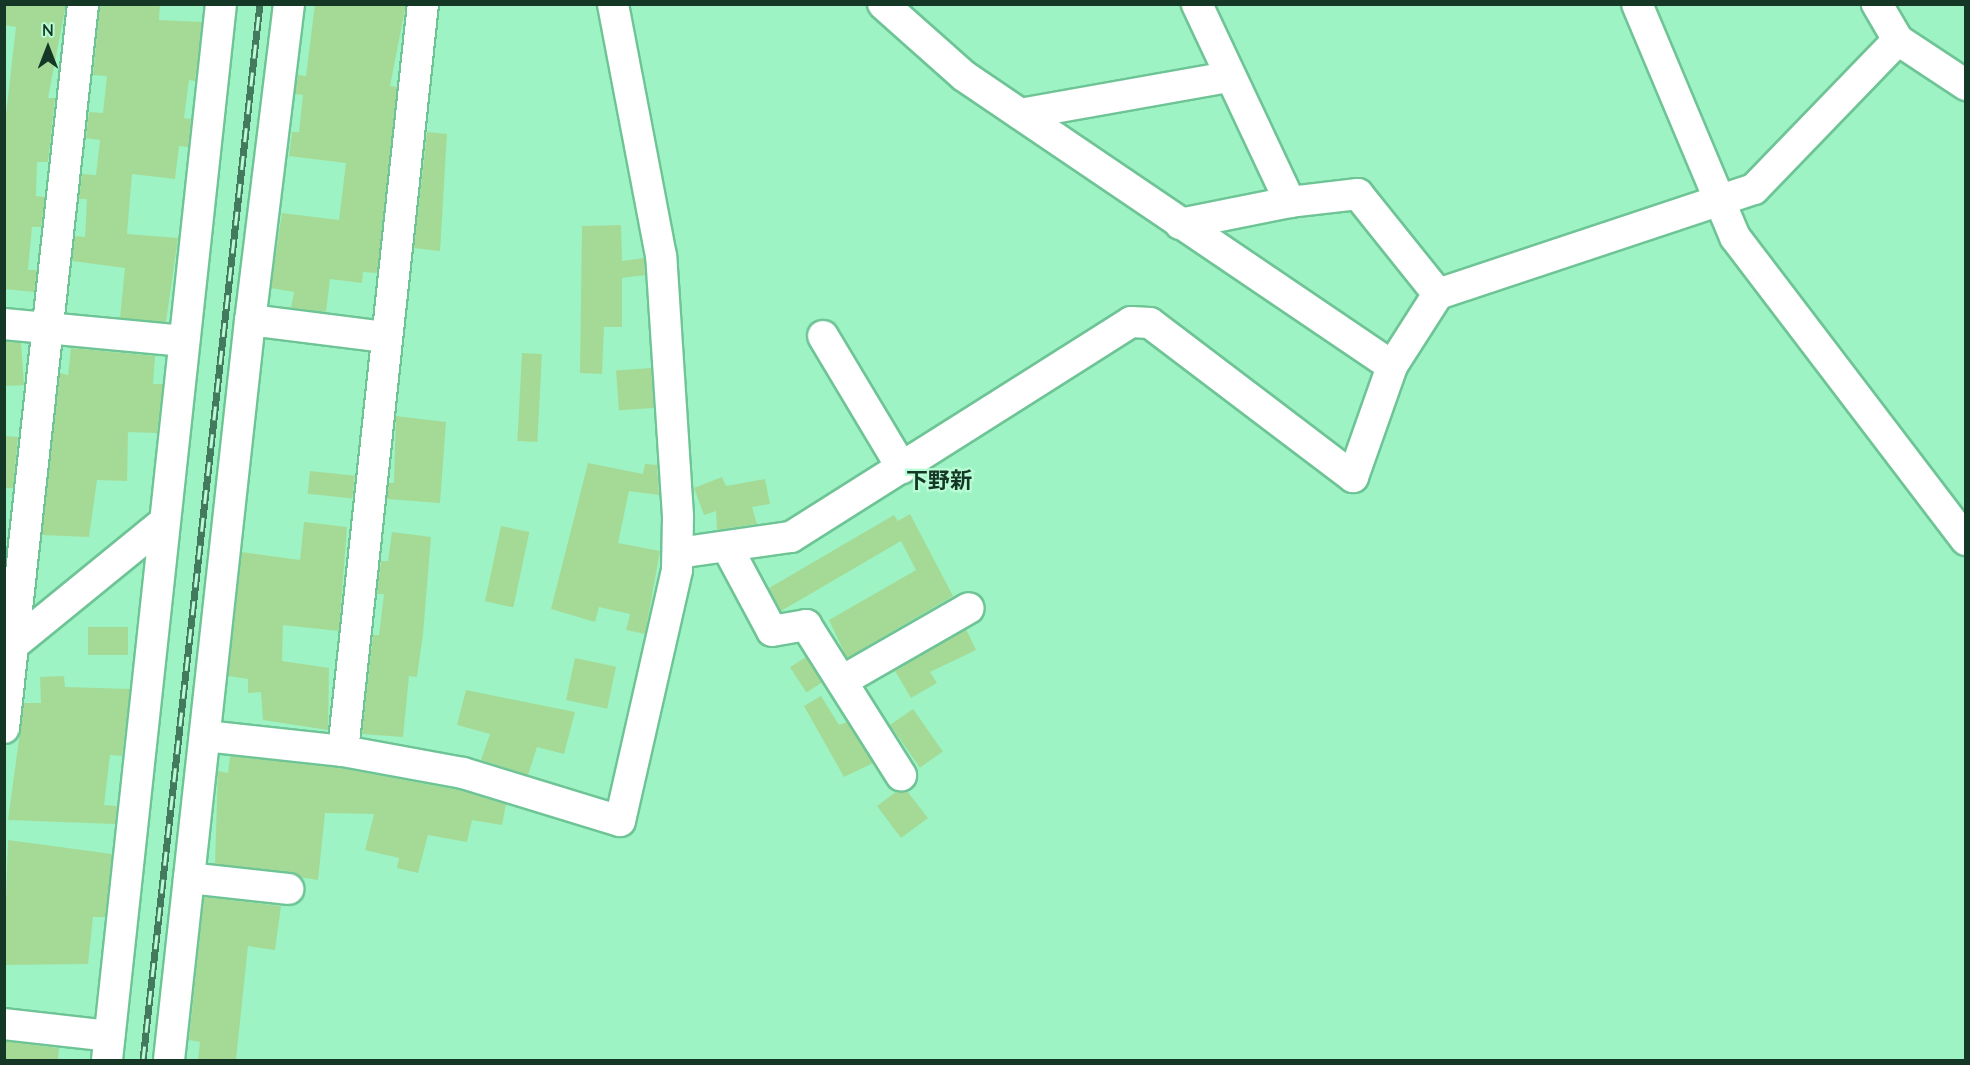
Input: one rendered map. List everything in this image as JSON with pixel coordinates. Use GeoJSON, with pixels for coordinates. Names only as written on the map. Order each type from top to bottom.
{"type":"FeatureCollection","features":[{"type":"Feature","properties":{"kind":"street"},"geometry":{"type":"LineString","coordinates":[[4,728],[9,648],[48,328],[83,4]]}},
{"type":"Feature","properties":{"kind":"street"},"geometry":{"type":"LineString","coordinates":[[4,1023],[108,1048],[220,4]]}},
{"type":"Feature","properties":{"kind":"street"},"geometry":{"type":"LineString","coordinates":[[169,1060],[250,320],[289,4]]}},
{"type":"Feature","properties":{"kind":"street"},"geometry":{"type":"LineString","coordinates":[[343,751],[384,337],[423,4]]}},
{"type":"Feature","properties":{"kind":"street"},"geometry":{"type":"LineString","coordinates":[[205,736],[343,751],[463,773],[620,820],[678,553],[662,256],[613,4]]}},
{"type":"Feature","properties":{"kind":"street"},"geometry":{"type":"LineString","coordinates":[[1197,4],[1227,77],[1290,202]]}},
{"type":"Feature","properties":{"kind":"street"},"geometry":{"type":"LineString","coordinates":[[1637,4],[1735,237],[1965,540]]}},
{"type":"Feature","properties":{"kind":"street"},"geometry":{"type":"LineString","coordinates":[[1877,4],[1898,40],[1965,85]]}},
{"type":"Feature","properties":{"kind":"street"},"geometry":{"type":"LineString","coordinates":[[884,5],[964,76],[1392,366]]}},
{"type":"Feature","properties":{"kind":"street"},"geometry":{"type":"LineString","coordinates":[[678,553],[791,537],[1131,322],[1150,322],[1353,477],[1392,366],[1438,294],[1722,202],[1754,189],[1898,40]]}},
{"type":"Feature","properties":{"kind":"street"},"geometry":{"type":"LineString","coordinates":[[1020,114],[1227,77]]}},
{"type":"Feature","properties":{"kind":"street"},"geometry":{"type":"LineString","coordinates":[[1180,224],[1290,202],[1358,195],[1438,294]]}},
{"type":"Feature","properties":{"kind":"street"},"geometry":{"type":"LineString","coordinates":[[250,320],[384,337]]}},
{"type":"Feature","properties":{"kind":"street"},"geometry":{"type":"LineString","coordinates":[[4,324],[184,341]]}},
{"type":"Feature","properties":{"kind":"street"},"geometry":{"type":"LineString","coordinates":[[823,336],[902,468]]}},
{"type":"Feature","properties":{"kind":"street"},"geometry":{"type":"LineString","coordinates":[[9,648],[164,522]]}},
{"type":"Feature","properties":{"kind":"street"},"geometry":{"type":"LineString","coordinates":[[727,547],[772,631],[806,625],[901,775]]}},
{"type":"Feature","properties":{"kind":"street"},"geometry":{"type":"LineString","coordinates":[[842,681],[969,608]]}},
{"type":"Feature","properties":{"kind":"street"},"geometry":{"type":"LineString","coordinates":[[189,878],[288,889]]}},
{"type":"Feature","properties":{"kind":"building"},"geometry":{"type":"Polygon","coordinates":[[[4,4],[66,4],[48,98],[55,98],[48,162],[37,162],[36,196],[45,197],[41,227],[32,227],[28,270],[37,270],[34,292],[4,289],[4,131],[16,27],[4,25],[4,4]]]}},
{"type":"Feature","properties":{"kind":"building"},"geometry":{"type":"Polygon","coordinates":[[[100,4],[160,4],[159,20],[202,22],[195,81],[189,80],[184,118],[191,119],[188,147],[179,146],[175,179],[132,174],[127,234],[178,238],[166,322],[120,318],[125,268],[72,261],[75,236],[85,237],[87,199],[79,199],[82,174],[96,175],[100,140],[86,138],[89,112],[103,113],[107,76],[93,75],[100,4]]]}},
{"type":"Feature","properties":{"kind":"building"},"geometry":{"type":"Polygon","coordinates":[[[315,4],[406,4],[390,86],[397,87],[377,273],[363,272],[362,283],[330,279],[326,312],[291,308],[294,292],[271,288],[282,213],[339,220],[346,163],[289,156],[292,132],[299,132],[303,95],[295,94],[298,75],[306,76],[315,4]]]}},
{"type":"Feature","properties":{"kind":"building"},"geometry":{"type":"Polygon","coordinates":[[[427,132],[447,134],[440,251],[414,248],[427,132]]]}},
{"type":"Feature","properties":{"kind":"building"},"geometry":{"type":"Polygon","coordinates":[[[621,225],[622,261],[644,258],[645,275],[622,278],[622,327],[604,327],[602,374],[580,373],[582,226],[621,225]]]}},
{"type":"Feature","properties":{"kind":"building"},"geometry":{"type":"Polygon","coordinates":[[[4,341],[21,343],[24,385],[4,386],[4,341]]]}},
{"type":"Feature","properties":{"kind":"building"},"geometry":{"type":"Polygon","coordinates":[[[71,348],[155,356],[153,384],[163,384],[157,433],[128,432],[127,481],[97,480],[89,537],[42,535],[60,373],[68,375],[71,348]]]}},
{"type":"Feature","properties":{"kind":"building"},"geometry":{"type":"Polygon","coordinates":[[[522,353],[542,354],[537,442],[517,441],[522,353]]]}},
{"type":"Feature","properties":{"kind":"building"},"geometry":{"type":"Polygon","coordinates":[[[651,368],[654,408],[619,410],[616,370],[651,368]]]}},
{"type":"Feature","properties":{"kind":"building"},"geometry":{"type":"Polygon","coordinates":[[[396,416],[446,422],[440,503],[387,499],[389,483],[394,483],[396,416]]]}},
{"type":"Feature","properties":{"kind":"building"},"geometry":{"type":"Polygon","coordinates":[[[4,436],[18,437],[13,488],[4,488],[4,436]]]}},
{"type":"Feature","properties":{"kind":"building"},"geometry":{"type":"Polygon","coordinates":[[[588,463],[643,474],[645,464],[657,465],[659,495],[629,491],[618,543],[660,551],[645,634],[626,630],[630,614],[599,607],[595,622],[551,609],[588,463]]]}},
{"type":"Feature","properties":{"kind":"building"},"geometry":{"type":"Polygon","coordinates":[[[310,471],[355,476],[352,499],[308,494],[310,471]]]}},
{"type":"Feature","properties":{"kind":"building"},"geometry":{"type":"Polygon","coordinates":[[[722,477],[726,486],[765,479],[770,504],[752,507],[757,524],[717,530],[716,511],[704,515],[694,488],[722,477]]]}},
{"type":"Feature","properties":{"kind":"building"},"geometry":{"type":"Polygon","coordinates":[[[910,514],[953,596],[847,658],[829,620],[916,570],[901,541],[781,611],[769,588],[894,515],[898,521],[910,514]]]}},
{"type":"Feature","properties":{"kind":"building"},"geometry":{"type":"Polygon","coordinates":[[[304,522],[347,527],[339,631],[283,625],[282,661],[329,668],[328,730],[263,720],[261,692],[248,693],[248,679],[228,676],[242,552],[300,560],[304,522]]]}},
{"type":"Feature","properties":{"kind":"building"},"geometry":{"type":"Polygon","coordinates":[[[501,526],[529,532],[513,607],[485,601],[501,526]]]}},
{"type":"Feature","properties":{"kind":"building"},"geometry":{"type":"Polygon","coordinates":[[[392,532],[431,537],[417,677],[409,676],[403,737],[362,734],[373,635],[379,635],[384,594],[377,594],[381,561],[388,561],[392,532]]]}},
{"type":"Feature","properties":{"kind":"building"},"geometry":{"type":"Polygon","coordinates":[[[88,627],[128,627],[128,655],[88,655],[88,627]]]}},
{"type":"Feature","properties":{"kind":"building"},"geometry":{"type":"Polygon","coordinates":[[[966,629],[976,650],[930,672],[937,683],[911,698],[895,671],[966,629]]]}},
{"type":"Feature","properties":{"kind":"building"},"geometry":{"type":"Polygon","coordinates":[[[806,657],[822,682],[806,693],[790,667],[806,657]]]}},
{"type":"Feature","properties":{"kind":"building"},"geometry":{"type":"Polygon","coordinates":[[[575,658],[616,667],[607,709],[566,700],[575,658]]]}},
{"type":"Feature","properties":{"kind":"building"},"geometry":{"type":"Polygon","coordinates":[[[64,676],[65,687],[130,689],[122,756],[110,755],[104,805],[117,806],[115,824],[8,820],[24,703],[41,703],[40,677],[64,676]]]}},
{"type":"Feature","properties":{"kind":"building"},"geometry":{"type":"Polygon","coordinates":[[[466,690],[575,712],[564,754],[537,747],[528,775],[481,760],[490,734],[457,725],[466,690]]]}},
{"type":"Feature","properties":{"kind":"building"},"geometry":{"type":"Polygon","coordinates":[[[821,696],[839,725],[847,722],[873,763],[844,777],[804,706],[821,696]]]}},
{"type":"Feature","properties":{"kind":"building"},"geometry":{"type":"Polygon","coordinates":[[[913,709],[943,752],[920,768],[890,725],[913,709]]]}},
{"type":"Feature","properties":{"kind":"building"},"geometry":{"type":"Polygon","coordinates":[[[230,756],[341,768],[459,790],[506,804],[502,825],[472,820],[467,842],[428,835],[418,873],[397,868],[399,858],[365,850],[374,814],[325,813],[318,880],[215,864],[218,771],[228,773],[230,756]]]}},
{"type":"Feature","properties":{"kind":"building"},"geometry":{"type":"Polygon","coordinates":[[[897,791],[907,791],[928,818],[901,838],[877,806],[897,791]]]}},
{"type":"Feature","properties":{"kind":"building"},"geometry":{"type":"Polygon","coordinates":[[[8,840],[112,854],[105,917],[93,917],[88,964],[4,965],[8,840]]]}},
{"type":"Feature","properties":{"kind":"building"},"geometry":{"type":"Polygon","coordinates":[[[204,897],[281,906],[275,950],[248,946],[236,1060],[198,1060],[200,1042],[189,1040],[204,897]]]}},
{"type":"Feature","properties":{"kind":"building"},"geometry":{"type":"Polygon","coordinates":[[[4,1041],[59,1048],[58,1060],[4,1060],[4,1041]]]}},
{"type":"Feature","properties":{"kind":"railway"},"geometry":{"type":"LineString","coordinates":[[143,1060],[260,4]]}},
{"type":"Feature","properties":{"kind":"district","name":"下野新"},"geometry":{"type":"Point","coordinates":[939,481]}}]}
